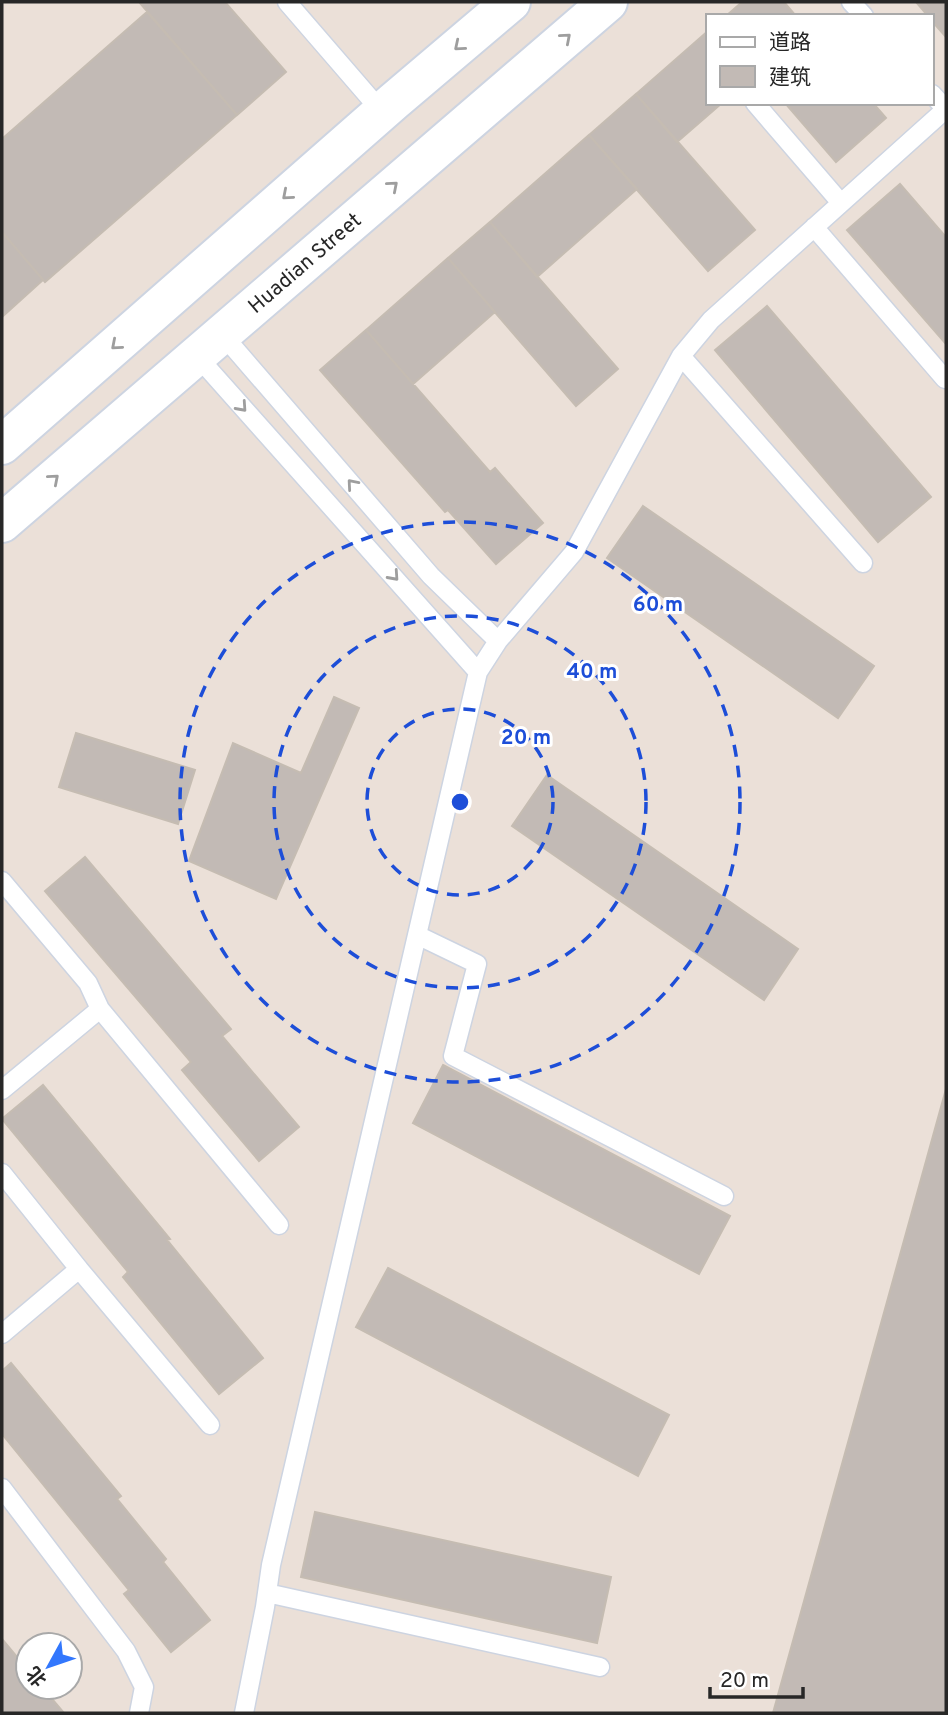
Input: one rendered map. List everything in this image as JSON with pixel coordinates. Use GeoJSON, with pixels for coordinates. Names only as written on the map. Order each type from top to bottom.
{"type":"FeatureCollection","features":[{"type":"Feature","properties":{"kind":"street"},"geometry":{"type":"LineString","coordinates":[[2,445],[382,111],[511,2]]}},
{"type":"Feature","properties":{"kind":"street","name":"Huadian Street"},"geometry":{"type":"LineString","coordinates":[[2,523],[608,2]]}},
{"type":"Feature","properties":{"kind":"lane"},"geometry":{"type":"LineString","coordinates":[[287,2],[382,111]]}},
{"type":"Feature","properties":{"kind":"lane"},"geometry":{"type":"LineString","coordinates":[[244,1713],[274,1552],[478,672],[498,641],[574,552],[681,356],[711,320],[946,109],[934,96]]}},
{"type":"Feature","properties":{"kind":"lane"},"geometry":{"type":"LineString","coordinates":[[757,105],[841,203]]}},
{"type":"Feature","properties":{"kind":"lane"},"geometry":{"type":"LineString","coordinates":[[814,227],[945,379]]}},
{"type":"Feature","properties":{"kind":"lane"},"geometry":{"type":"LineString","coordinates":[[209,345],[431,576],[498,641]]}},
{"type":"Feature","properties":{"kind":"lane"},"geometry":{"type":"LineString","coordinates":[[209,345],[478,672]]}},
{"type":"Feature","properties":{"kind":"lane"},"geometry":{"type":"LineString","coordinates":[[681,356],[863,563]]}},
{"type":"Feature","properties":{"kind":"lane"},"geometry":{"type":"LineString","coordinates":[[2,881],[88,983],[100,1009],[279,1225]]}},
{"type":"Feature","properties":{"kind":"lane"},"geometry":{"type":"LineString","coordinates":[[417,935],[477,964],[453,1056],[724,1196]]}},
{"type":"Feature","properties":{"kind":"lane"},"geometry":{"type":"LineString","coordinates":[[2,1090],[100,1009]]}},
{"type":"Feature","properties":{"kind":"lane"},"geometry":{"type":"LineString","coordinates":[[2,1173],[210,1425]]}},
{"type":"Feature","properties":{"kind":"lane"},"geometry":{"type":"LineString","coordinates":[[2,1334],[79,1269]]}},
{"type":"Feature","properties":{"kind":"lane"},"geometry":{"type":"LineString","coordinates":[[2,1488],[126,1651],[144,1687],[139,1713]]}},
{"type":"Feature","properties":{"kind":"lane"},"geometry":{"type":"LineString","coordinates":[[267,1594],[600,1667]]}},
{"type":"Feature","properties":{"kind":"building"},"geometry":{"type":"Polygon","coordinates":[[[139,2],[225,2],[286,72],[237,115],[139,2]]]}},
{"type":"Feature","properties":{"kind":"building"},"geometry":{"type":"Polygon","coordinates":[[[742,2],[784,2],[794,14],[728,14],[742,2]]]}},
{"type":"Feature","properties":{"kind":"building"},"geometry":{"type":"Polygon","coordinates":[[[916,2],[946,2],[946,37],[934,23],[934,14],[926,14],[916,2]]]}},
{"type":"Feature","properties":{"kind":"building"},"geometry":{"type":"Polygon","coordinates":[[[147,12],[237,115],[45,282],[2,232],[2,139],[147,12]]]}},
{"type":"Feature","properties":{"kind":"building"},"geometry":{"type":"Polygon","coordinates":[[[706,33],[706,105],[720,105],[677,142],[636,94],[706,33]]]}},
{"type":"Feature","properties":{"kind":"building"},"geometry":{"type":"Polygon","coordinates":[[[636,94],[755,230],[708,271],[589,135],[636,94]]]}},
{"type":"Feature","properties":{"kind":"building"},"geometry":{"type":"Polygon","coordinates":[[[787,105],[875,105],[886,118],[836,162],[787,105]]]}},
{"type":"Feature","properties":{"kind":"building"},"geometry":{"type":"Polygon","coordinates":[[[589,135],[637,189],[537,277],[490,222],[589,135]]]}},
{"type":"Feature","properties":{"kind":"building"},"geometry":{"type":"Polygon","coordinates":[[[900,184],[946,237],[946,344],[847,230],[900,184]]]}},
{"type":"Feature","properties":{"kind":"building"},"geometry":{"type":"Polygon","coordinates":[[[490,222],[618,369],[576,406],[448,258],[490,222]]]}},
{"type":"Feature","properties":{"kind":"building"},"geometry":{"type":"Polygon","coordinates":[[[2,232],[43,280],[2,317],[2,232]]]}},
{"type":"Feature","properties":{"kind":"building"},"geometry":{"type":"Polygon","coordinates":[[[448,258],[495,312],[413,384],[366,330],[448,258]]]}},
{"type":"Feature","properties":{"kind":"building"},"geometry":{"type":"Polygon","coordinates":[[[767,306],[931,497],[878,542],[715,350],[767,306]]]}},
{"type":"Feature","properties":{"kind":"building"},"geometry":{"type":"Polygon","coordinates":[[[366,330],[490,472],[495,468],[543,523],[496,564],[448,510],[445,512],[320,370],[366,330]]]}},
{"type":"Feature","properties":{"kind":"building"},"geometry":{"type":"Polygon","coordinates":[[[643,506],[874,666],[838,718],[607,558],[643,506]]]}},
{"type":"Feature","properties":{"kind":"building"},"geometry":{"type":"Polygon","coordinates":[[[334,697],[359,708],[276,899],[189,861],[233,743],[301,773],[334,697]]]}},
{"type":"Feature","properties":{"kind":"building"},"geometry":{"type":"Polygon","coordinates":[[[76,733],[195,770],[178,824],[59,787],[76,733]]]}},
{"type":"Feature","properties":{"kind":"building"},"geometry":{"type":"Polygon","coordinates":[[[547,775],[798,949],[764,1000],[512,826],[547,775]]]}},
{"type":"Feature","properties":{"kind":"building"},"geometry":{"type":"Polygon","coordinates":[[[85,857],[231,1029],[222,1036],[299,1127],[259,1161],[182,1070],[191,1062],[45,891],[85,857]]]}},
{"type":"Feature","properties":{"kind":"building"},"geometry":{"type":"Polygon","coordinates":[[[443,1065],[730,1216],[699,1274],[413,1123],[443,1065]]]}},
{"type":"Feature","properties":{"kind":"building"},"geometry":{"type":"Polygon","coordinates":[[[43,1085],[170,1239],[167,1240],[263,1358],[219,1394],[123,1277],[128,1272],[2,1119],[43,1085]]]}},
{"type":"Feature","properties":{"kind":"building"},"geometry":{"type":"Polygon","coordinates":[[[946,1089],[946,1713],[773,1713],[946,1089]]]}},
{"type":"Feature","properties":{"kind":"building"},"geometry":{"type":"Polygon","coordinates":[[[388,1268],[669,1415],[638,1476],[356,1327],[388,1268]]]}},
{"type":"Feature","properties":{"kind":"building"},"geometry":{"type":"Polygon","coordinates":[[[11,1363],[121,1496],[117,1499],[166,1559],[163,1562],[210,1620],[171,1652],[124,1594],[129,1590],[2,1434],[2,1371],[11,1363]]]}},
{"type":"Feature","properties":{"kind":"building"},"geometry":{"type":"Polygon","coordinates":[[[315,1512],[611,1577],[597,1643],[301,1577],[315,1512]]]}},
{"type":"Feature","properties":{"kind":"building"},"geometry":{"type":"Polygon","coordinates":[[[2,1639],[14,1653],[14,1701],[54,1701],[64,1713],[2,1713],[2,1639]]]}}]}
